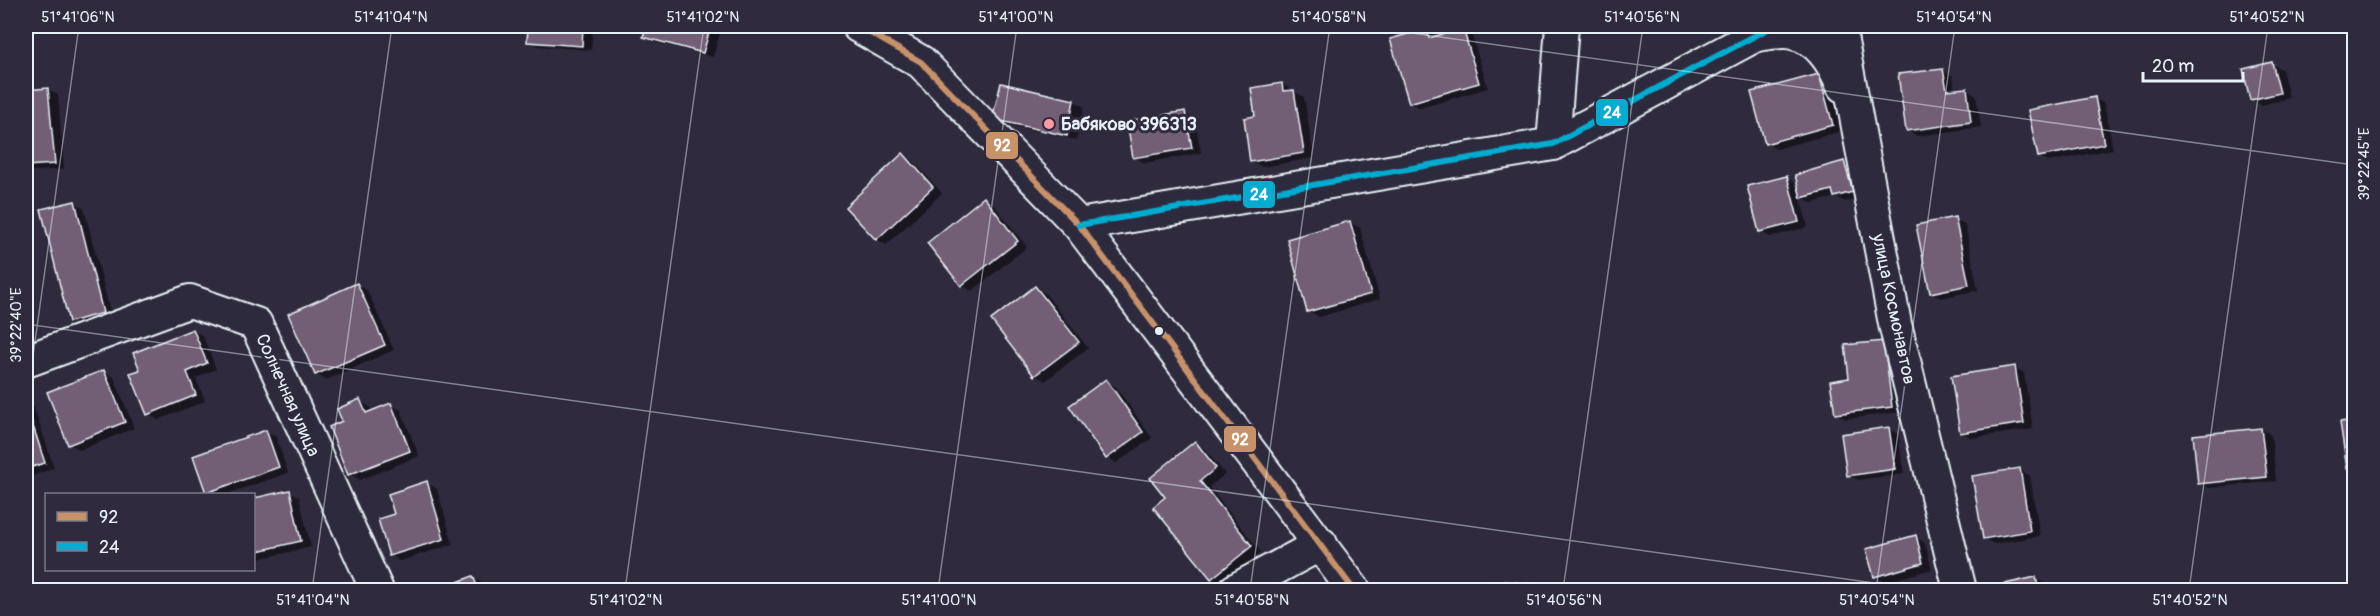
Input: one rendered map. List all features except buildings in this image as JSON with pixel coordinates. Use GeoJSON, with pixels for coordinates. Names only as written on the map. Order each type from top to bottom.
{"type":"FeatureCollection","features":[{"type":"Feature","properties":{"kind":"street"},"geometry":{"type":"LineString","coordinates":[[858,26],[921,62],[1079,225],[1321,544],[1354,591]]}},
{"type":"Feature","properties":{"kind":"street"},"geometry":{"type":"LineString","coordinates":[[1553,144],[1562,26]]}},
{"type":"Feature","properties":{"kind":"street","name":"улица Космонавтов"},"geometry":{"type":"LineString","coordinates":[[1839,26],[1894,324],[1960,591]]}},
{"type":"Feature","properties":{"kind":"street"},"geometry":{"type":"LineString","coordinates":[[1856,120],[1854,41],[1857,26]]}},
{"type":"Feature","properties":{"kind":"street"},"geometry":{"type":"LineString","coordinates":[[1079,225],[1553,144],[1764,30],[1794,33],[1815,45],[1833,62],[1856,120]]}},
{"type":"Feature","properties":{"kind":"street","name":"Солнечная улица"},"geometry":{"type":"LineString","coordinates":[[26,361],[189,301],[255,324],[377,591]]}},
{"type":"Feature","properties":{"kind":"street"},"geometry":{"type":"LineString","coordinates":[[1235,591],[1321,544]]}},
{"type":"Feature","properties":{"kind":"green space"},"geometry":{"type":"Polygon","coordinates":[[[1506,581],[1585,590],[1476,590],[1489,582],[1506,581]]]}},
{"type":"Feature","properties":{"kind":"transit line","name":"92"},"geometry":{"type":"LineString","coordinates":[[858,26],[921,62],[1079,225],[1354,590]]}},
{"type":"Feature","properties":{"kind":"transit line","name":"24"},"geometry":{"type":"LineString","coordinates":[[1079,225],[1553,144],[1773,26]]}},
{"type":"Feature","properties":{"kind":"place","name":"Бабяково 396313"},"geometry":{"type":"Point","coordinates":[1049,124]}}]}
